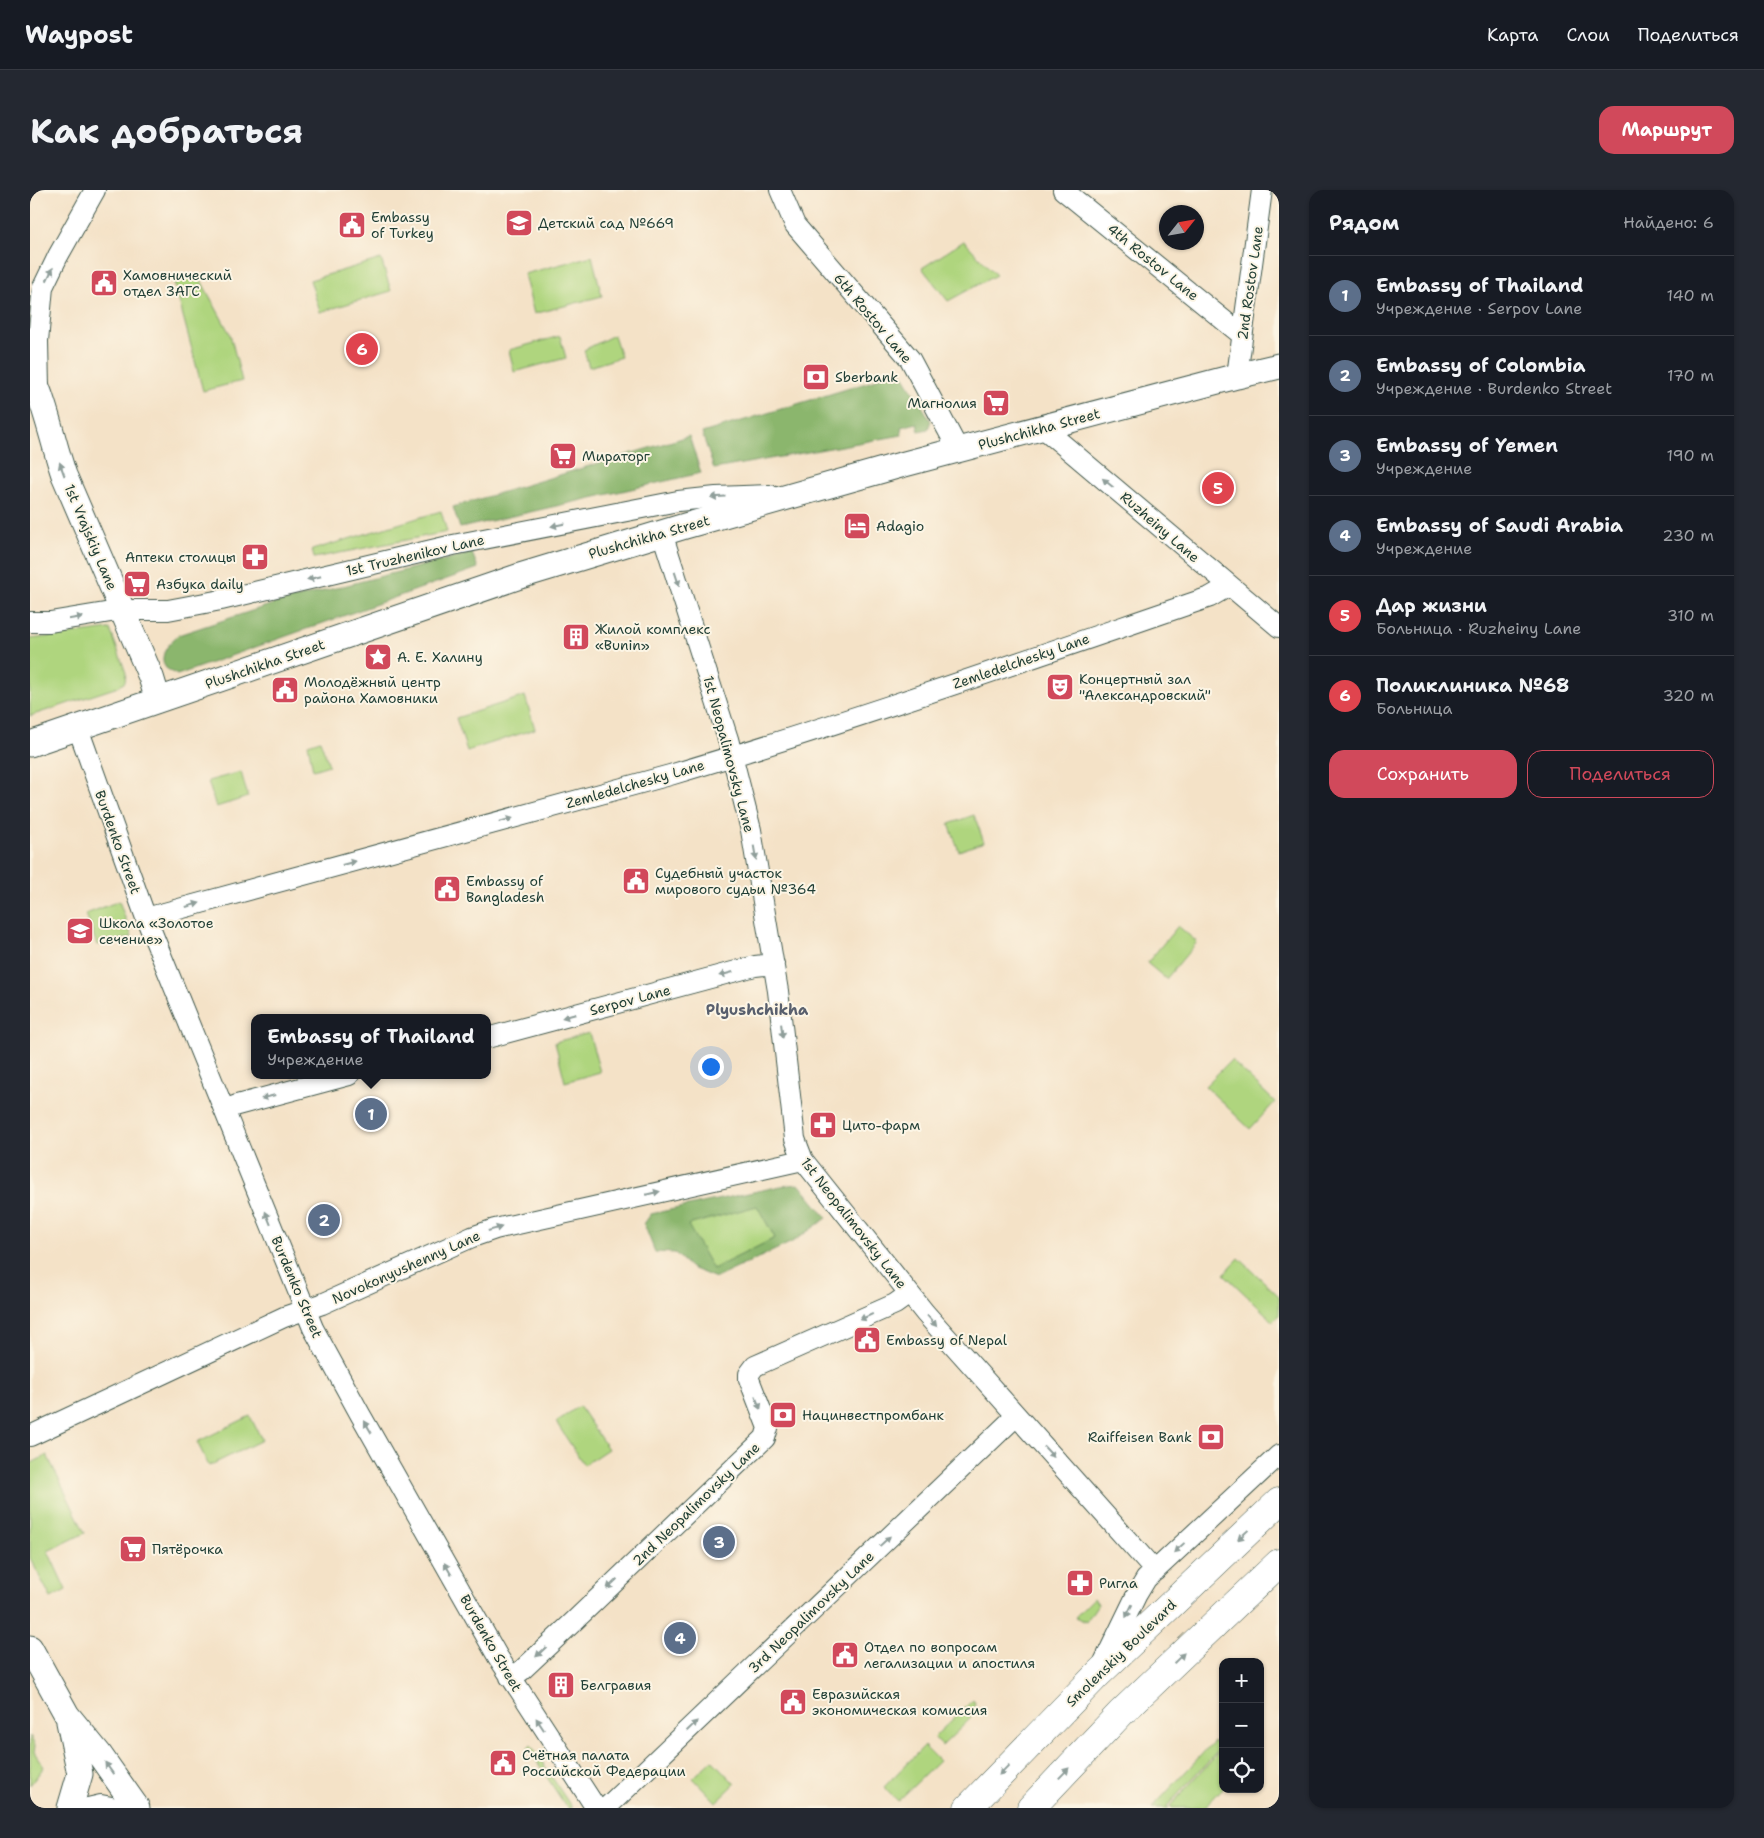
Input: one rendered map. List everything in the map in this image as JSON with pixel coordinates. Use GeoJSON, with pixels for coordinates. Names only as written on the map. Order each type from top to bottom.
{"type":"FeatureCollection","features":[{"type":"Feature","properties":{"kind":"main road","name":"Smolenskiy Boulevard"},"geometry":{"type":"LineString","coordinates":[[968,1808],[1099,1673],[1279,1502]]}},
{"type":"Feature","properties":{"kind":"main road"},"geometry":{"type":"LineString","coordinates":[[1031,1808],[1121,1713],[1276,1573]]}},
{"type":"Feature","properties":{"kind":"street"},"geometry":{"type":"LineString","coordinates":[[35,381],[43,287],[95,190]]}},
{"type":"Feature","properties":{"kind":"street","name":"6th Rostov Lane"},"geometry":{"type":"LineString","coordinates":[[780,190],[795,225],[910,359],[959,451]]}},
{"type":"Feature","properties":{"kind":"street","name":"4th Rostov Lane"},"geometry":{"type":"LineString","coordinates":[[1063,190],[1242,334]]}},
{"type":"Feature","properties":{"kind":"street","name":"2nd Rostov Lane"},"geometry":{"type":"LineString","coordinates":[[1237,376],[1262,190]]}},
{"type":"Feature","properties":{"kind":"street","name":"Plushchikha Street"},"geometry":{"type":"LineString","coordinates":[[30,744],[502,582],[662,533],[897,466],[1279,366]]}},
{"type":"Feature","properties":{"kind":"street","name":"1st Vrajskiy Lane"},"geometry":{"type":"LineString","coordinates":[[35,381],[64,474],[151,677],[158,700]]}},
{"type":"Feature","properties":{"kind":"street","name":"Ruzheiny Lane"},"geometry":{"type":"LineString","coordinates":[[1042,428],[1279,627]]}},
{"type":"Feature","properties":{"kind":"street","name":"1st Truzhenikov Lane"},"geometry":{"type":"LineString","coordinates":[[30,622],[50,622],[123,610],[168,610],[221,600],[453,546],[678,501],[716,497],[802,494]]}},
{"type":"Feature","properties":{"kind":"street","name":"1st Neopalimovsky Lane"},"geometry":{"type":"LineString","coordinates":[[662,533],[733,756],[751,830],[774,964],[795,1139],[802,1160],[910,1294],[1016,1416],[1155,1570]]}},
{"type":"Feature","properties":{"kind":"street","name":"Zemledelchesky Lane"},"geometry":{"type":"LineString","coordinates":[[146,918],[661,778],[733,756],[1210,597],[1229,586]]}},
{"type":"Feature","properties":{"kind":"street","name":"Burdenko Street"},"geometry":{"type":"LineString","coordinates":[[78,728],[146,918],[305,1309],[328,1356],[510,1678],[596,1808]]}},
{"type":"Feature","properties":{"kind":"street","name":"Serpov Lane"},"geometry":{"type":"LineString","coordinates":[[491,1037],[755,966],[774,964]]}},
{"type":"Feature","properties":{"kind":"street"},"geometry":{"type":"LineString","coordinates":[[224,1110],[334,1079]]}},
{"type":"Feature","properties":{"kind":"street","name":"Novokonyushenny Lane"},"geometry":{"type":"LineString","coordinates":[[30,1436],[284,1317],[322,1304],[472,1237],[495,1229],[802,1160]]}},
{"type":"Feature","properties":{"kind":"street","name":"2nd Neopalimovsky Lane"},"geometry":{"type":"LineString","coordinates":[[510,1678],[521,1671],[549,1645],[765,1438],[768,1428],[748,1379],[751,1370],[755,1366],[895,1304],[910,1294]]}},
{"type":"Feature","properties":{"kind":"street","name":"3rd Neopalimovsky Lane"},"geometry":{"type":"LineString","coordinates":[[606,1808],[1016,1416]]}},
{"type":"Feature","properties":{"kind":"street"},"geometry":{"type":"LineString","coordinates":[[1099,1673],[1137,1594],[1146,1580],[1279,1456]]}},
{"type":"Feature","properties":{"kind":"street"},"geometry":{"type":"LineString","coordinates":[[30,1648],[67,1715],[99,1754],[138,1808]]}},
{"type":"Feature","properties":{"kind":"street"},"geometry":{"type":"LineString","coordinates":[[67,1715],[80,1774],[70,1808]]}},
{"type":"Feature","properties":{"kind":"street"},"geometry":{"type":"LineString","coordinates":[[88,1808],[101,1805],[117,1808]]}},
{"type":"Feature","properties":{"kind":"green space"},"geometry":{"type":"Polygon","coordinates":[[[964,241],[996,275],[948,301],[922,268],[964,241]]]}},
{"type":"Feature","properties":{"kind":"green space"},"geometry":{"type":"Polygon","coordinates":[[[592,256],[602,296],[534,314],[524,274],[592,256]]]}},
{"type":"Feature","properties":{"kind":"green space"},"geometry":{"type":"Polygon","coordinates":[[[381,259],[391,291],[320,312],[310,280],[381,259]]]}},
{"type":"Feature","properties":{"kind":"green space"},"geometry":{"type":"Polygon","coordinates":[[[198,275],[230,334],[242,381],[203,391],[174,282],[198,275]]]}},
{"type":"Feature","properties":{"kind":"green space"},"geometry":{"type":"Polygon","coordinates":[[[614,335],[621,357],[589,367],[584,350],[614,335]]]}},
{"type":"Feature","properties":{"kind":"green space"},"geometry":{"type":"Polygon","coordinates":[[[560,336],[566,358],[514,372],[509,350],[560,336]]]}},
{"type":"Feature","properties":{"kind":"green space"},"geometry":{"type":"Polygon","coordinates":[[[898,367],[931,421],[928,429],[919,431],[917,423],[901,427],[902,435],[714,469],[702,433],[873,381],[898,367]]]}},
{"type":"Feature","properties":{"kind":"green space"},"geometry":{"type":"Polygon","coordinates":[[[689,436],[701,473],[460,528],[453,507],[689,436]]]}},
{"type":"Feature","properties":{"kind":"green space"},"geometry":{"type":"Polygon","coordinates":[[[441,511],[447,532],[314,558],[312,550],[441,511]]]}},
{"type":"Feature","properties":{"kind":"green space"},"geometry":{"type":"Polygon","coordinates":[[[472,553],[478,568],[177,675],[166,668],[164,663],[163,659],[166,650],[171,641],[178,635],[273,604],[472,553]]]}},
{"type":"Feature","properties":{"kind":"green space"},"geometry":{"type":"Polygon","coordinates":[[[110,629],[126,673],[125,682],[118,687],[30,716],[30,639],[110,629]]]}},
{"type":"Feature","properties":{"kind":"green space"},"geometry":{"type":"Polygon","coordinates":[[[525,696],[535,729],[467,751],[456,718],[525,696]]]}},
{"type":"Feature","properties":{"kind":"green space"},"geometry":{"type":"Polygon","coordinates":[[[320,740],[329,765],[313,770],[308,744],[320,740]]]}},
{"type":"Feature","properties":{"kind":"green space"},"geometry":{"type":"Polygon","coordinates":[[[241,772],[248,797],[216,807],[208,781],[241,772]]]}},
{"type":"Feature","properties":{"kind":"green space"},"geometry":{"type":"Polygon","coordinates":[[[974,815],[984,842],[959,851],[949,824],[974,815]]]}},
{"type":"Feature","properties":{"kind":"green space"},"geometry":{"type":"Polygon","coordinates":[[[119,901],[132,937],[97,945],[86,914],[119,901]]]}},
{"type":"Feature","properties":{"kind":"green space"},"geometry":{"type":"Polygon","coordinates":[[[1178,926],[1197,942],[1166,979],[1147,963],[1178,926]]]}},
{"type":"Feature","properties":{"kind":"green space"},"geometry":{"type":"Polygon","coordinates":[[[589,1033],[600,1072],[565,1082],[555,1042],[589,1033]]]}},
{"type":"Feature","properties":{"kind":"green space"},"geometry":{"type":"Polygon","coordinates":[[[1231,1060],[1275,1102],[1250,1129],[1205,1086],[1231,1060]]]}},
{"type":"Feature","properties":{"kind":"green space"},"geometry":{"type":"Polygon","coordinates":[[[799,1184],[827,1218],[792,1242],[716,1278],[691,1268],[675,1253],[655,1252],[644,1224],[651,1214],[781,1186],[799,1184]],[[757,1206],[688,1225],[713,1269],[775,1238],[757,1206]]]}},
{"type":"Feature","properties":{"kind":"green space"},"geometry":{"type":"Polygon","coordinates":[[[757,1205],[775,1238],[713,1269],[687,1225],[757,1205]]]}},
{"type":"Feature","properties":{"kind":"green space"},"geometry":{"type":"Polygon","coordinates":[[[1239,1258],[1279,1296],[1279,1315],[1273,1321],[1224,1274],[1239,1258]]]}},
{"type":"Feature","properties":{"kind":"green space"},"geometry":{"type":"Polygon","coordinates":[[[579,1406],[608,1449],[584,1465],[556,1422],[579,1406]]]}},
{"type":"Feature","properties":{"kind":"green space"},"geometry":{"type":"Polygon","coordinates":[[[250,1416],[262,1440],[209,1466],[197,1442],[250,1416]]]}},
{"type":"Feature","properties":{"kind":"green space"},"geometry":{"type":"Polygon","coordinates":[[[47,1455],[85,1533],[48,1551],[66,1590],[51,1598],[30,1558],[30,1464],[47,1455]]]}},
{"type":"Feature","properties":{"kind":"green space"},"geometry":{"type":"Polygon","coordinates":[[[1094,1598],[1098,1604],[1086,1622],[1075,1617],[1094,1598]]]}},
{"type":"Feature","properties":{"kind":"green space"},"geometry":{"type":"Polygon","coordinates":[[[973,1700],[975,1703],[970,1719],[942,1746],[934,1737],[973,1700]]]}},
{"type":"Feature","properties":{"kind":"green space"},"geometry":{"type":"Polygon","coordinates":[[[30,1736],[35,1746],[34,1752],[44,1767],[30,1785],[30,1736]]]}},
{"type":"Feature","properties":{"kind":"green space"},"geometry":{"type":"Polygon","coordinates":[[[1214,1741],[1219,1746],[1219,1750],[1167,1806],[1169,1808],[1152,1808],[1214,1741]]]}},
{"type":"Feature","properties":{"kind":"green space"},"geometry":{"type":"Polygon","coordinates":[[[531,1745],[572,1808],[567,1808],[528,1748],[531,1745]]]}},
{"type":"Feature","properties":{"kind":"green space"},"geometry":{"type":"Polygon","coordinates":[[[924,1746],[939,1761],[898,1801],[884,1787],[924,1746]]]}},
{"type":"Feature","properties":{"kind":"green space"},"geometry":{"type":"Polygon","coordinates":[[[1219,1752],[1219,1792],[1204,1808],[1172,1808],[1170,1806],[1219,1752]]]}},
{"type":"Feature","properties":{"kind":"green space"},"geometry":{"type":"Polygon","coordinates":[[[712,1760],[735,1784],[716,1802],[693,1778],[712,1760]]]}},
{"type":"Feature","properties":{"kind":"place","name":"Детский сад №669"},"geometry":{"type":"Point","coordinates":[519,223]}},
{"type":"Feature","properties":{"kind":"place","name":"Embassy of Turkey"},"geometry":{"type":"Point","coordinates":[352,225]}},
{"type":"Feature","properties":{"kind":"place","name":"Хамовнический отдел ЗАГС"},"geometry":{"type":"Point","coordinates":[104,283]}},
{"type":"Feature","properties":{"kind":"place","name":"Поликлиника №68"},"geometry":{"type":"Point","coordinates":[362,349]}},
{"type":"Feature","properties":{"kind":"place","name":"Sberbank"},"geometry":{"type":"Point","coordinates":[816,377]}},
{"type":"Feature","properties":{"kind":"place","name":"Магнолия"},"geometry":{"type":"Point","coordinates":[996,403]}},
{"type":"Feature","properties":{"kind":"place","name":"Мираторг"},"geometry":{"type":"Point","coordinates":[563,456]}},
{"type":"Feature","properties":{"kind":"place","name":"Дар жизни"},"geometry":{"type":"Point","coordinates":[1218,488]}},
{"type":"Feature","properties":{"kind":"place","name":"Adagio"},"geometry":{"type":"Point","coordinates":[857,526]}},
{"type":"Feature","properties":{"kind":"place","name":"Аптеки столицы"},"geometry":{"type":"Point","coordinates":[255,557]}},
{"type":"Feature","properties":{"kind":"place","name":"Азбука daily"},"geometry":{"type":"Point","coordinates":[137,584]}},
{"type":"Feature","properties":{"kind":"place","name":"Жилой комплекс «Bunin»"},"geometry":{"type":"Point","coordinates":[576,637]}},
{"type":"Feature","properties":{"kind":"place","name":"А. Е. Халину"},"geometry":{"type":"Point","coordinates":[378,657]}},
{"type":"Feature","properties":{"kind":"place","name":"Концертный зал \"Александровский\""},"geometry":{"type":"Point","coordinates":[1060,687]}},
{"type":"Feature","properties":{"kind":"place","name":"Молодёжный центр района Хамовники"},"geometry":{"type":"Point","coordinates":[285,690]}},
{"type":"Feature","properties":{"kind":"place","name":"Судебный участок мирового судьи №364"},"geometry":{"type":"Point","coordinates":[636,881]}},
{"type":"Feature","properties":{"kind":"place","name":"Embassy of Bangladesh"},"geometry":{"type":"Point","coordinates":[447,889]}},
{"type":"Feature","properties":{"kind":"place","name":"Школа «Золотое сечение»"},"geometry":{"type":"Point","coordinates":[80,931]}},
{"type":"Feature","properties":{"kind":"place","name":"Embassy of Thailand"},"geometry":{"type":"Point","coordinates":[371,1114]}},
{"type":"Feature","properties":{"kind":"place","name":"Цито-фарм"},"geometry":{"type":"Point","coordinates":[823,1125]}},
{"type":"Feature","properties":{"kind":"place","name":"Embassy of Colombia"},"geometry":{"type":"Point","coordinates":[324,1220]}},
{"type":"Feature","properties":{"kind":"place","name":"Embassy of Nepal"},"geometry":{"type":"Point","coordinates":[867,1340]}},
{"type":"Feature","properties":{"kind":"place","name":"Нацинвестпромбанк"},"geometry":{"type":"Point","coordinates":[783,1415]}},
{"type":"Feature","properties":{"kind":"place","name":"Raiffeisen Bank"},"geometry":{"type":"Point","coordinates":[1211,1437]}},
{"type":"Feature","properties":{"kind":"place","name":"Embassy of Yemen"},"geometry":{"type":"Point","coordinates":[719,1542]}},
{"type":"Feature","properties":{"kind":"place","name":"Пятёрочка"},"geometry":{"type":"Point","coordinates":[133,1549]}},
{"type":"Feature","properties":{"kind":"place","name":"Ригла"},"geometry":{"type":"Point","coordinates":[1080,1583]}},
{"type":"Feature","properties":{"kind":"place","name":"Embassy of Saudi Arabia"},"geometry":{"type":"Point","coordinates":[680,1638]}},
{"type":"Feature","properties":{"kind":"place","name":"Отдел по вопросам легализации и апостиля"},"geometry":{"type":"Point","coordinates":[845,1655]}},
{"type":"Feature","properties":{"kind":"place","name":"Белгравия"},"geometry":{"type":"Point","coordinates":[561,1685]}},
{"type":"Feature","properties":{"kind":"place","name":"Евразийская экономическая комиссия"},"geometry":{"type":"Point","coordinates":[793,1702]}},
{"type":"Feature","properties":{"kind":"place","name":"Счётная палата Российской Федерации"},"geometry":{"type":"Point","coordinates":[503,1763]}},
{"type":"Feature","properties":{"kind":"district","name":"Plyushchikha"},"geometry":{"type":"Point","coordinates":[757,1010]}}]}
